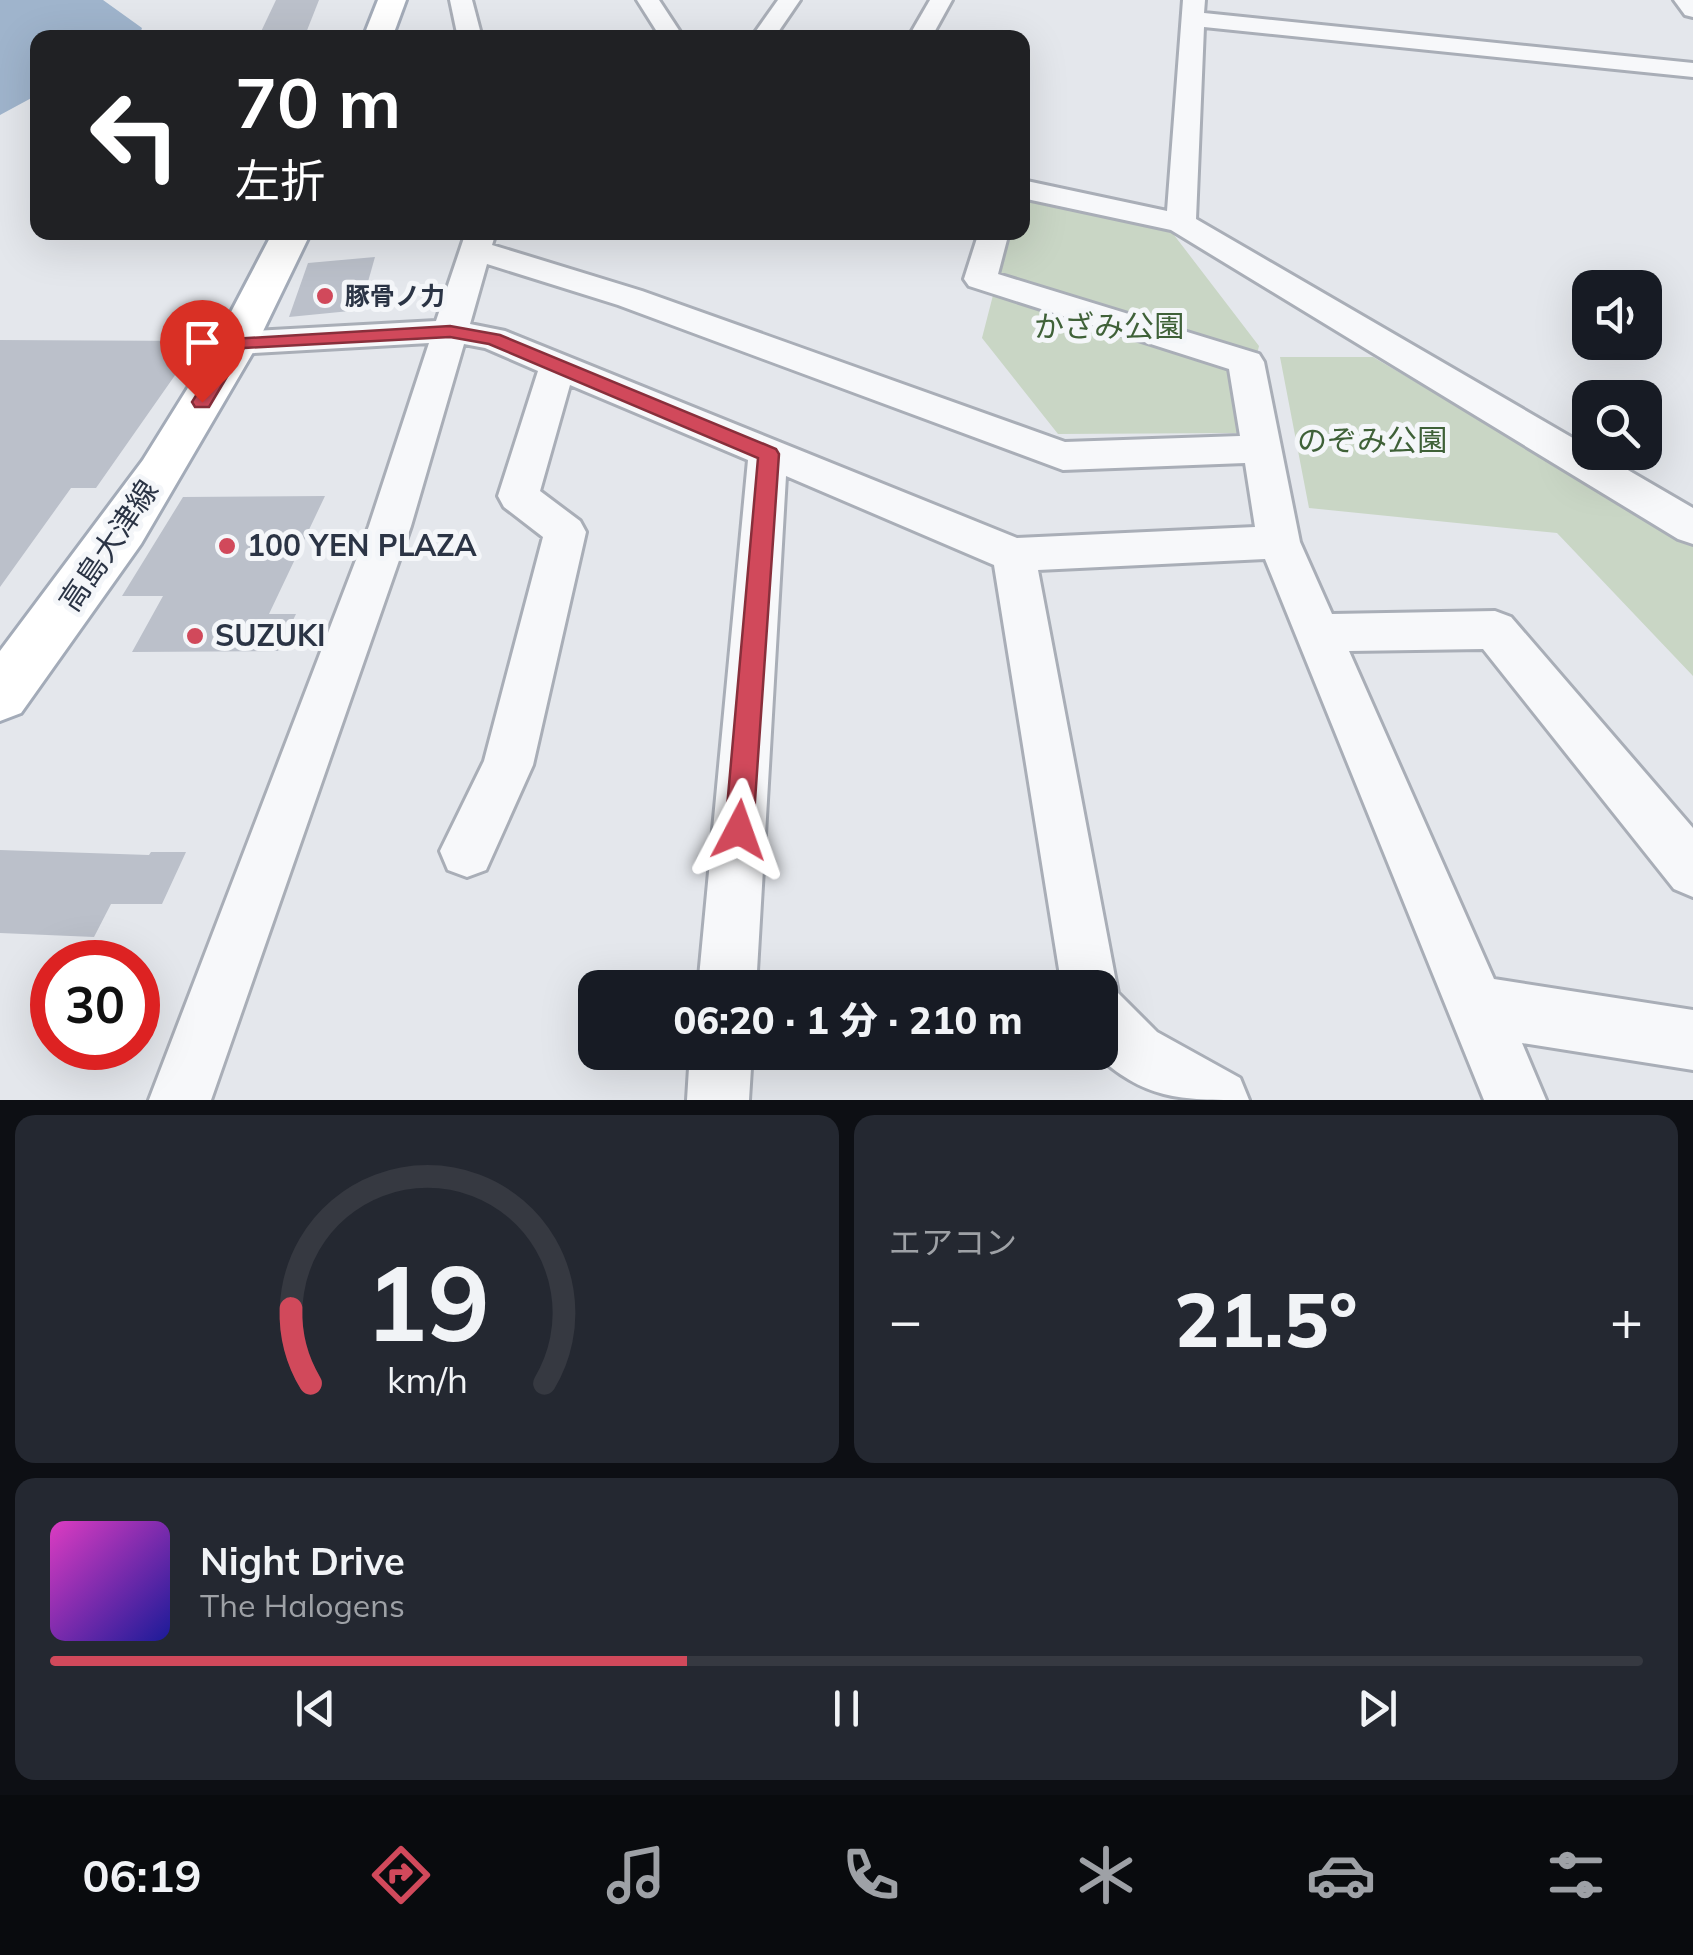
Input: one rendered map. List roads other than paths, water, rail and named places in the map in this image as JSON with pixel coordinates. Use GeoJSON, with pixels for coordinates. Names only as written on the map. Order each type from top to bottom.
{"type":"FeatureCollection","features":[{"type":"Feature","properties":{"kind":"main road"},"geometry":{"type":"LineString","coordinates":[[380,30],[392,0]]}},
{"type":"Feature","properties":{"kind":"main road","name":"高島大津線"},"geometry":{"type":"LineString","coordinates":[[0,695],[48,636],[148,490],[238,343],[288,240]]}},
{"type":"Feature","properties":{"kind":"street"},"geometry":{"type":"LineString","coordinates":[[462,0],[468,30]]}},
{"type":"Feature","properties":{"kind":"street"},"geometry":{"type":"LineString","coordinates":[[648,0],[668,30]]}},
{"type":"Feature","properties":{"kind":"street"},"geometry":{"type":"LineString","coordinates":[[768,30],[789,0]]}},
{"type":"Feature","properties":{"kind":"street"},"geometry":{"type":"LineString","coordinates":[[924,30],[941,0]]}},
{"type":"Feature","properties":{"kind":"street"},"geometry":{"type":"LineString","coordinates":[[1685,0],[1693,10]]}},
{"type":"Feature","properties":{"kind":"street"},"geometry":{"type":"LineString","coordinates":[[1181,223],[1195,10],[1693,70]]}},
{"type":"Feature","properties":{"kind":"street"},"geometry":{"type":"LineString","coordinates":[[1030,190],[1181,223],[1693,528]]}},
{"type":"Feature","properties":{"kind":"street"},"geometry":{"type":"LineString","coordinates":[[992,240],[980,279],[1246,362],[1279,542],[1514,1100]]}},
{"type":"Feature","properties":{"kind":"street"},"geometry":{"type":"LineString","coordinates":[[180,1100],[390,526],[478,241],[1063,456],[1262,449]]}},
{"type":"Feature","properties":{"kind":"street"},"geometry":{"type":"LineString","coordinates":[[238,343],[450,332],[493,339],[1014,556],[1279,542]]}},
{"type":"Feature","properties":{"kind":"street"},"geometry":{"type":"LineString","coordinates":[[468,852],[508,766],[565,532],[518,496],[557,368]]}},
{"type":"Feature","properties":{"kind":"street"},"geometry":{"type":"LineString","coordinates":[[727,970],[768,454]]}},
{"type":"Feature","properties":{"kind":"street"},"geometry":{"type":"LineString","coordinates":[[1014,556],[1088,970]]}},
{"type":"Feature","properties":{"kind":"street"},"geometry":{"type":"LineString","coordinates":[[1317,633],[1495,630],[1693,870]]}},
{"type":"Feature","properties":{"kind":"street"},"geometry":{"type":"LineString","coordinates":[[1475,1006],[1693,1040]]}},
{"type":"Feature","properties":{"kind":"street"},"geometry":{"type":"LineString","coordinates":[[1118,1035],[1135,1054],[1218,1100]]}},
{"type":"Feature","properties":{"kind":"street"},"geometry":{"type":"LineString","coordinates":[[718,1100],[720,1070]]}},
{"type":"Feature","properties":{"kind":"water"},"geometry":{"type":"Polygon","coordinates":[[[0,0],[103,0],[142,28],[30,30],[30,99],[0,115],[0,0]]]}},
{"type":"Feature","properties":{"kind":"place","name":"豚骨ノ力"},"geometry":{"type":"Point","coordinates":[325,296]}},
{"type":"Feature","properties":{"kind":"place","name":"100 YEN PLAZA"},"geometry":{"type":"Point","coordinates":[227,546]}},
{"type":"Feature","properties":{"kind":"place","name":"SUZUKI"},"geometry":{"type":"Point","coordinates":[195,636]}},
{"type":"Feature","properties":{"kind":"park label","name":"かざみ公園"},"geometry":{"type":"Point","coordinates":[1109,327]}},
{"type":"Feature","properties":{"kind":"park label","name":"のぞみ公園"},"geometry":{"type":"Point","coordinates":[1372,441]}}]}
